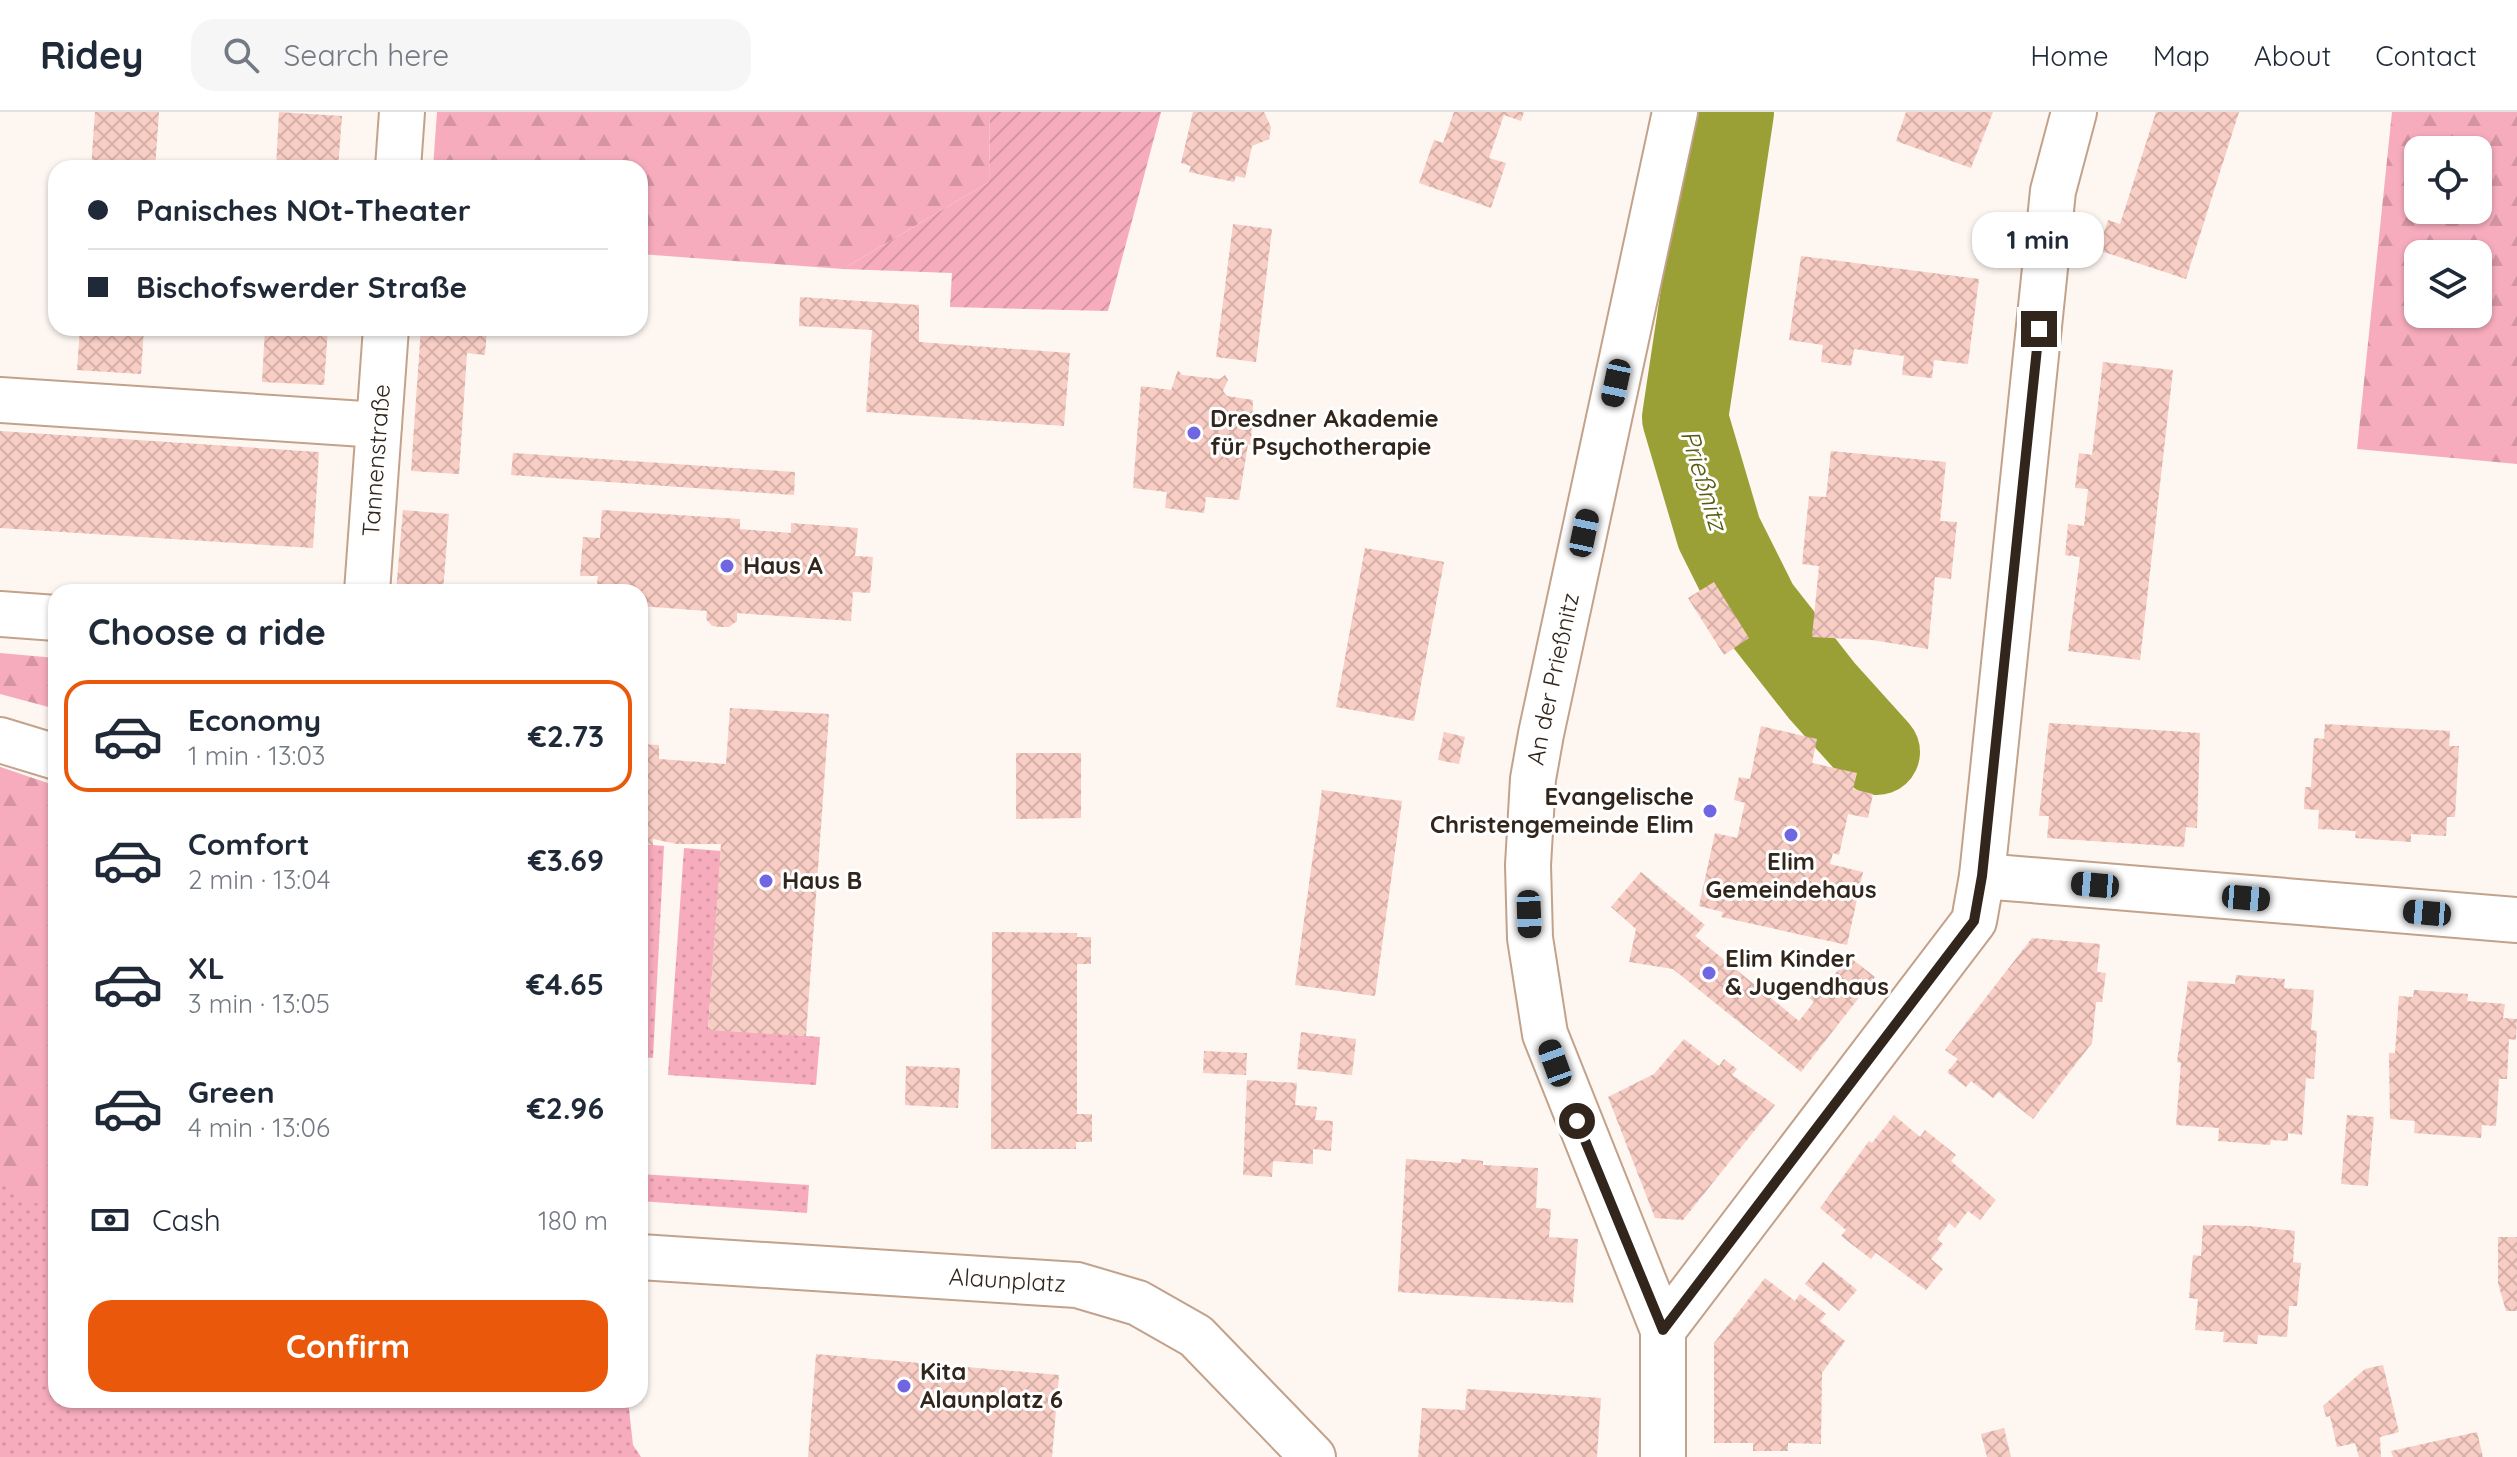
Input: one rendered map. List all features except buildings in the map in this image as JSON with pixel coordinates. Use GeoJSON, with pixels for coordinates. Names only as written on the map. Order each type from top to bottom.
{"type":"FeatureCollection","features":[{"type":"Feature","properties":{"kind":"street"},"geometry":{"type":"LineString","coordinates":[[399,160],[402,112]]}},
{"type":"Feature","properties":{"kind":"street","name":"An der Prießnitz"},"geometry":{"type":"LineString","coordinates":[[1663,1330],[1545,1034],[1530,938],[1528,865],[1533,779],[1541,734],[1675,112]]}},
{"type":"Feature","properties":{"kind":"street"},"geometry":{"type":"LineString","coordinates":[[1663,1457],[1663,1330],[1974,921],[1982,876],[2053,191],[2074,112]]}},
{"type":"Feature","properties":{"kind":"street","name":"Tannenstraße"},"geometry":{"type":"LineString","coordinates":[[368,584],[385,336]]}},
{"type":"Feature","properties":{"kind":"street"},"geometry":{"type":"LineString","coordinates":[[0,400],[379,425]]}},
{"type":"Feature","properties":{"kind":"street"},"geometry":{"type":"LineString","coordinates":[[0,614],[48,617]]}},
{"type":"Feature","properties":{"kind":"street"},"geometry":{"type":"LineString","coordinates":[[0,740],[48,755]]}},
{"type":"Feature","properties":{"kind":"street"},"geometry":{"type":"LineString","coordinates":[[1982,876],[2517,920]]}},
{"type":"Feature","properties":{"kind":"street","name":"Alaunplatz"},"geometry":{"type":"LineString","coordinates":[[648,1258],[1077,1285],[1138,1303],[1196,1336],[1313,1457]]}},
{"type":"Feature","properties":{"kind":"green space"},"geometry":{"type":"Polygon","coordinates":[[[437,112],[990,112],[989,182],[843,269],[648,255],[648,160],[434,160],[437,112]]]}},
{"type":"Feature","properties":{"kind":"green space"},"geometry":{"type":"Polygon","coordinates":[[[990,112],[1161,112],[1108,311],[950,307],[952,273],[843,269],[989,182],[990,112]]]}},
{"type":"Feature","properties":{"kind":"green space"},"geometry":{"type":"Polygon","coordinates":[[[2392,112],[2517,112],[2517,464],[2357,449],[2392,112]]]}},
{"type":"Feature","properties":{"kind":"green space"},"geometry":{"type":"Polygon","coordinates":[[[0,653],[48,657],[48,707],[0,694],[0,653]]]}},
{"type":"Feature","properties":{"kind":"green space"},"geometry":{"type":"Polygon","coordinates":[[[0,767],[48,783],[48,1408],[629,1408],[633,1445],[641,1457],[0,1457],[0,767]]]}},
{"type":"Feature","properties":{"kind":"green space"},"geometry":{"type":"Polygon","coordinates":[[[0,767],[48,783],[48,1207],[29,1201],[0,1173],[0,767]]]}},
{"type":"Feature","properties":{"kind":"green space"},"geometry":{"type":"Polygon","coordinates":[[[648,845],[664,846],[653,1058],[648,1058],[648,845]]]}},
{"type":"Feature","properties":{"kind":"green space"},"geometry":{"type":"Polygon","coordinates":[[[684,848],[721,851],[708,1029],[820,1037],[816,1085],[668,1075],[684,848]]]}},
{"type":"Feature","properties":{"kind":"green space"},"geometry":{"type":"Polygon","coordinates":[[[648,1175],[809,1185],[807,1213],[648,1202],[648,1175]]]}},
{"type":"Feature","properties":{"kind":"waterway","name":"Prießnitz"},"geometry":{"type":"LineString","coordinates":[[1731,112],[1685,418],[1719,533],[1756,607],[1822,691],[1877,752]]}},
{"type":"Feature","properties":{"kind":"place","name":"Dresdner Akademie für Psychotherapie"},"geometry":{"type":"Point","coordinates":[1194,433]}},
{"type":"Feature","properties":{"kind":"place","name":"Haus A"},"geometry":{"type":"Point","coordinates":[727,566]}},
{"type":"Feature","properties":{"kind":"place","name":"Evangelische Christengemeinde Elim"},"geometry":{"type":"Point","coordinates":[1710,811]}},
{"type":"Feature","properties":{"kind":"place","name":"Elim Gemeindehaus"},"geometry":{"type":"Point","coordinates":[1791,835]}},
{"type":"Feature","properties":{"kind":"place","name":"Haus B"},"geometry":{"type":"Point","coordinates":[766,881]}},
{"type":"Feature","properties":{"kind":"place","name":"Elim Kinder & Jugendhaus"},"geometry":{"type":"Point","coordinates":[1709,973]}},
{"type":"Feature","properties":{"kind":"place","name":"Kita Alaunplatz 6"},"geometry":{"type":"Point","coordinates":[904,1386]}},
{"type":"Feature","properties":{"kind":"route"},"geometry":{"type":"LineString","coordinates":[[1577,1121],[1663,1330],[1974,921],[1982,876],[2039,329]]}}]}
